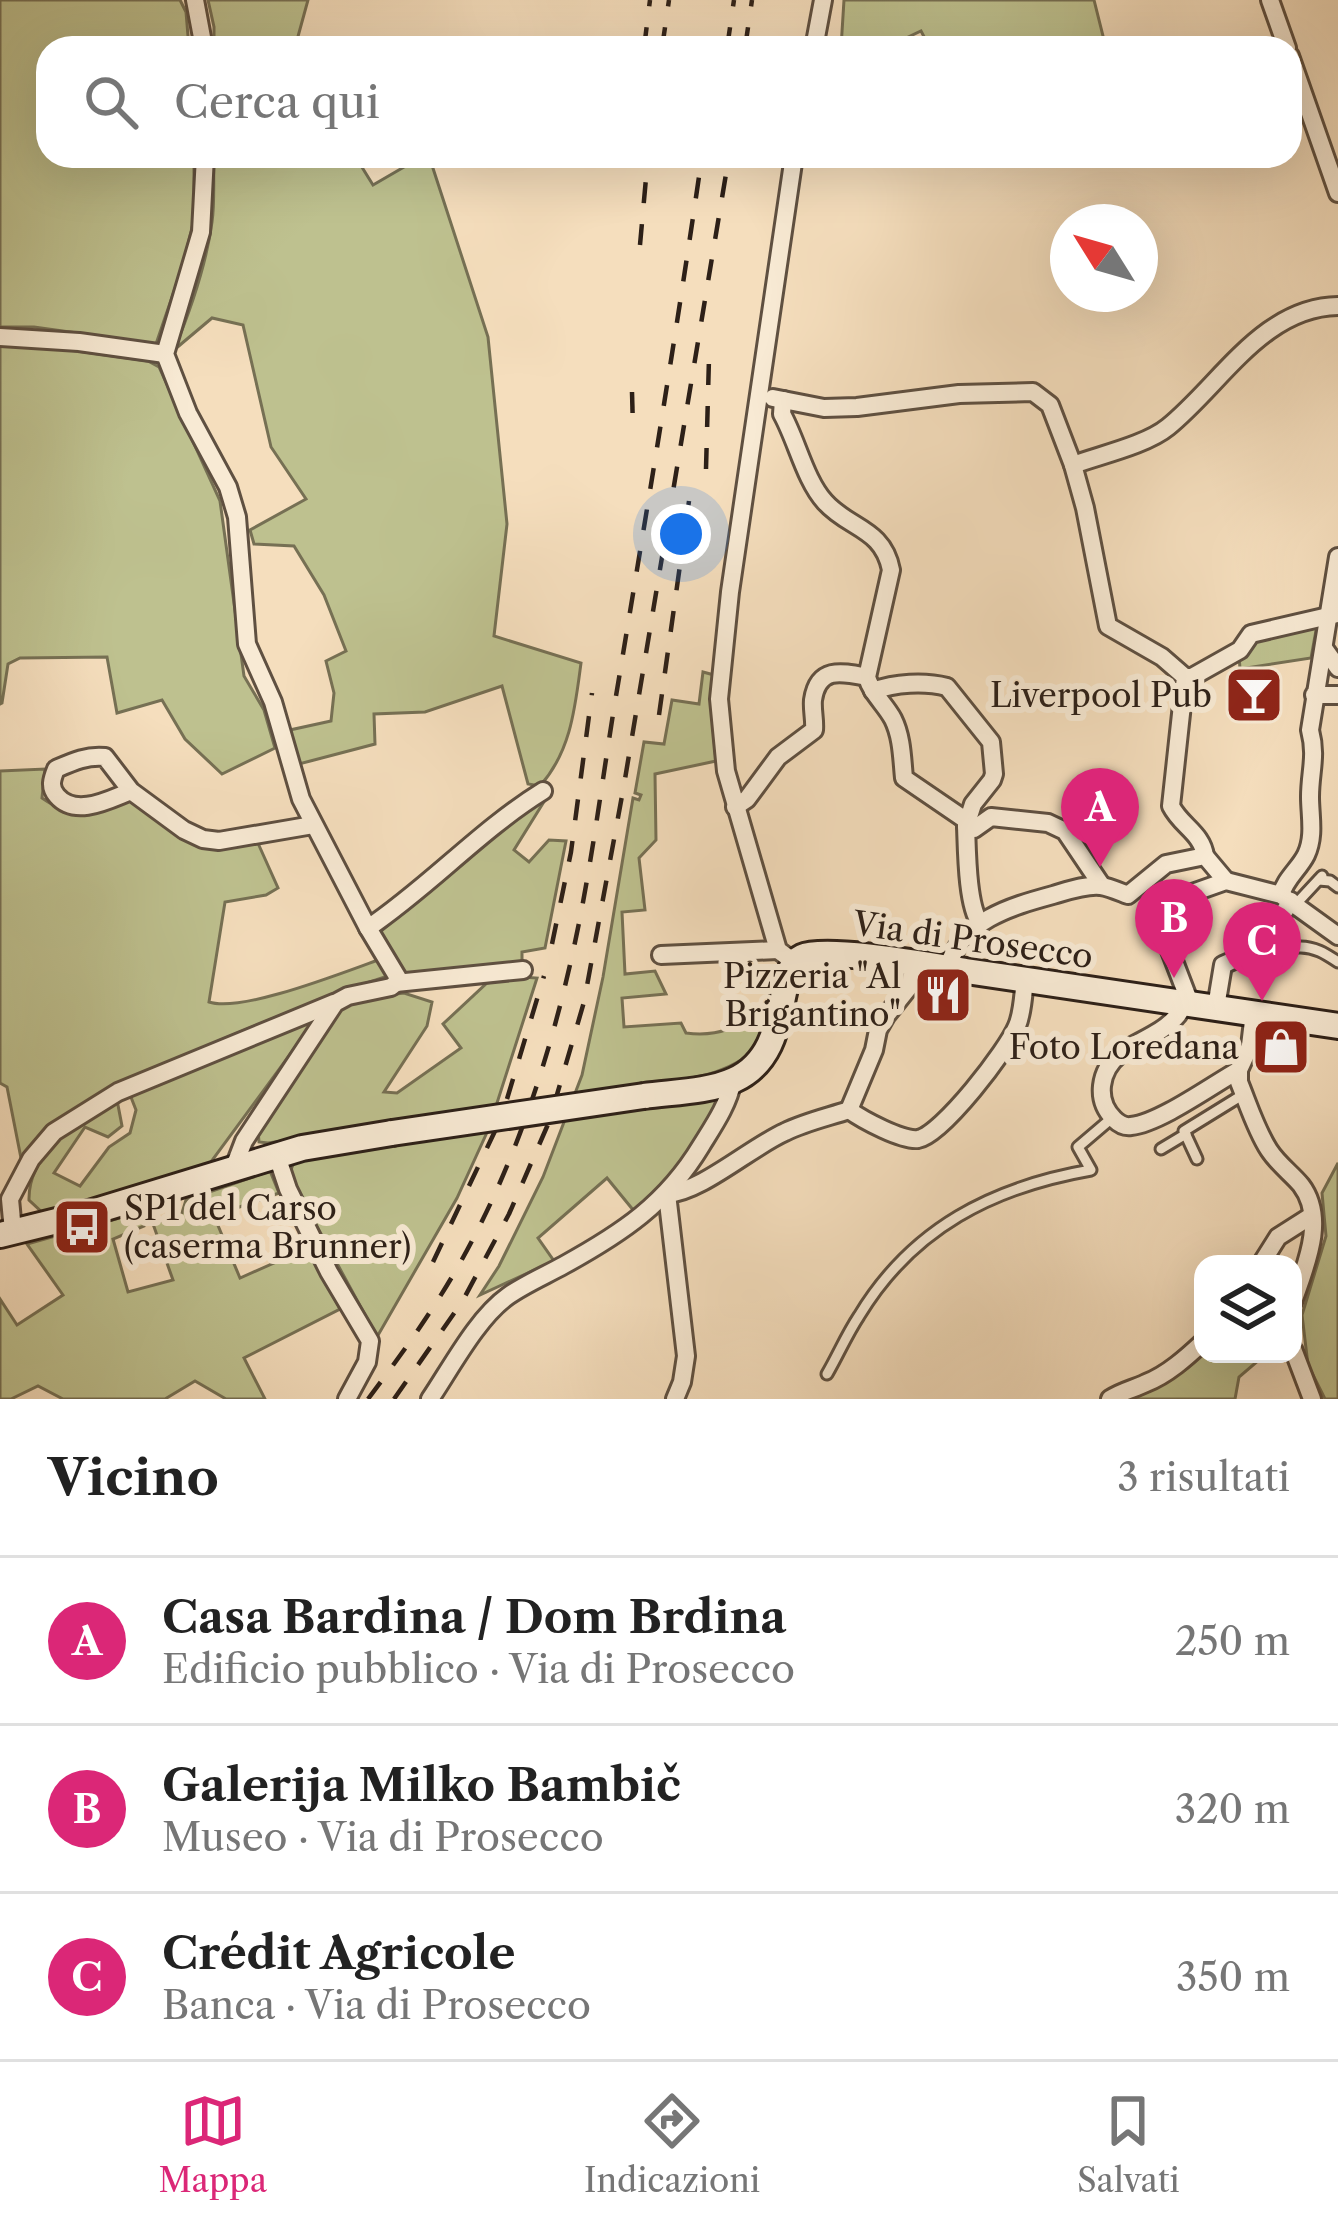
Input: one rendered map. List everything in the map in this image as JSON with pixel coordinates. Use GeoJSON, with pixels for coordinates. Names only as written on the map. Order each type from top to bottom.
{"type":"FeatureCollection","features":[{"type":"Feature","properties":{"kind":"main road","name":"Via di Prosecco"},"geometry":{"type":"LineString","coordinates":[[786,956],[820,953],[914,963],[1338,1026]]}},
{"type":"Feature","properties":{"kind":"main road"},"geometry":{"type":"LineString","coordinates":[[7,1233],[337,1141],[733,1080],[769,1047],[778,1030],[786,956]]}},
{"type":"Feature","properties":{"kind":"street"},"geometry":{"type":"LineString","coordinates":[[196,0],[202,36]]}},
{"type":"Feature","properties":{"kind":"street"},"geometry":{"type":"LineString","coordinates":[[1270,0],[1282,36]]}},
{"type":"Feature","properties":{"kind":"street"},"geometry":{"type":"LineString","coordinates":[[816,36],[823,3]]}},
{"type":"Feature","properties":{"kind":"street"},"geometry":{"type":"LineString","coordinates":[[1302,91],[1338,193]]}},
{"type":"Feature","properties":{"kind":"street"},"geometry":{"type":"LineString","coordinates":[[204,168],[201,232],[165,354],[188,413],[229,487],[237,517],[247,644],[273,703],[292,776],[313,825],[395,971],[396,983]]}},
{"type":"Feature","properties":{"kind":"street"},"geometry":{"type":"LineString","coordinates":[[662,955],[786,956],[735,807],[721,742],[720,670],[792,168]]}},
{"type":"Feature","properties":{"kind":"street"},"geometry":{"type":"LineString","coordinates":[[1073,464],[1164,431],[1276,324],[1314,309],[1338,306]]}},
{"type":"Feature","properties":{"kind":"street"},"geometry":{"type":"LineString","coordinates":[[0,338],[79,342],[165,354]]}},
{"type":"Feature","properties":{"kind":"street"},"geometry":{"type":"LineString","coordinates":[[759,394],[824,408],[959,394],[1033,392],[1050,405],[1073,464],[1108,626],[1162,657],[1185,677],[1240,650],[1251,634],[1334,615]]}},
{"type":"Feature","properties":{"kind":"street"},"geometry":{"type":"LineString","coordinates":[[783,400],[782,414],[819,495],[831,509],[861,526],[889,559],[891,570],[870,684],[898,732],[904,778],[974,829],[991,817],[1055,825],[1071,837],[1102,886]]}},
{"type":"Feature","properties":{"kind":"street"},"geometry":{"type":"LineString","coordinates":[[1289,900],[1282,887],[1310,847],[1310,792],[1316,756],[1310,730],[1334,615],[1338,557]]}},
{"type":"Feature","properties":{"kind":"street"},"geometry":{"type":"LineString","coordinates":[[1324,648],[1338,668]]}},
{"type":"Feature","properties":{"kind":"street"},"geometry":{"type":"LineString","coordinates":[[735,807],[747,800],[778,757],[814,730],[813,701],[830,673],[837,671],[885,687],[947,687],[992,742],[994,774],[978,794],[966,823],[969,882],[974,915],[980,923]]}},
{"type":"Feature","properties":{"kind":"street"},"geometry":{"type":"LineString","coordinates":[[1185,677],[1171,806],[1198,836],[1205,856],[1226,881]]}},
{"type":"Feature","properties":{"kind":"street"},"geometry":{"type":"LineString","coordinates":[[1314,695],[1338,695]]}},
{"type":"Feature","properties":{"kind":"street"},"geometry":{"type":"LineString","coordinates":[[131,791],[202,839],[219,841],[313,825]]}},
{"type":"Feature","properties":{"kind":"street"},"geometry":{"type":"LineString","coordinates":[[368,928],[543,791]]}},
{"type":"Feature","properties":{"kind":"street"},"geometry":{"type":"LineString","coordinates":[[1128,895],[1166,864],[1205,856]]}},
{"type":"Feature","properties":{"kind":"street"},"geometry":{"type":"LineString","coordinates":[[1160,911],[1195,890],[1226,881],[1289,900],[1338,936]]}},
{"type":"Feature","properties":{"kind":"street"},"geometry":{"type":"LineString","coordinates":[[946,968],[951,954],[980,923],[1007,908],[1069,890],[1102,886],[1160,911]]}},
{"type":"Feature","properties":{"kind":"street"},"geometry":{"type":"LineString","coordinates":[[1254,1013],[1250,1046],[1239,1070],[1151,1119],[1131,1126],[1112,1118],[1101,1094],[1102,1082],[1119,1054],[1196,1004],[1223,965],[1240,958],[1281,916],[1289,900]]}},
{"type":"Feature","properties":{"kind":"street"},"geometry":{"type":"LineString","coordinates":[[1160,911],[1164,935],[1196,1004]]}},
{"type":"Feature","properties":{"kind":"street"},"geometry":{"type":"LineString","coordinates":[[667,1195],[677,1194],[785,1132],[849,1110],[878,1030],[910,986],[914,963]]}},
{"type":"Feature","properties":{"kind":"street"},"geometry":{"type":"LineString","coordinates":[[7,1233],[10,1198],[31,1159],[54,1132],[143,1081],[349,995],[396,983],[523,970]]}},
{"type":"Feature","properties":{"kind":"street"},"geometry":{"type":"LineString","coordinates":[[849,1110],[913,1140],[937,1130],[1017,1029],[1025,979]]}},
{"type":"Feature","properties":{"kind":"street"},"geometry":{"type":"LineString","coordinates":[[234,1167],[244,1141],[335,1003]]}},
{"type":"Feature","properties":{"kind":"street"},"geometry":{"type":"LineString","coordinates":[[1250,1046],[1286,1028],[1290,1019]]}},
{"type":"Feature","properties":{"kind":"street"},"geometry":{"type":"LineString","coordinates":[[1239,1070],[1267,1147],[1306,1194],[1312,1247],[1302,1276]]}},
{"type":"Feature","properties":{"kind":"street"},"geometry":{"type":"LineString","coordinates":[[430,1399],[507,1297],[609,1240],[667,1195],[718,1120],[733,1080]]}},
{"type":"Feature","properties":{"kind":"street"},"geometry":{"type":"LineString","coordinates":[[277,1156],[329,1272],[370,1341],[368,1362],[347,1399]]}},
{"type":"Feature","properties":{"kind":"street"},"geometry":{"type":"LineString","coordinates":[[667,1195],[686,1356],[676,1399]]}},
{"type":"Feature","properties":{"kind":"street"},"geometry":{"type":"LineString","coordinates":[[1267,1255],[1278,1237],[1311,1216]]}},
{"type":"Feature","properties":{"kind":"street"},"geometry":{"type":"LineString","coordinates":[[1110,1399],[1147,1383],[1194,1349]]}},
{"type":"Feature","properties":{"kind":"street"},"geometry":{"type":"LineString","coordinates":[[1298,1363],[1312,1399]]}},
{"type":"Feature","properties":{"kind":"lane"},"geometry":{"type":"LineString","coordinates":[[1289,900],[1320,878],[1338,887]]}},
{"type":"Feature","properties":{"kind":"lane"},"geometry":{"type":"LineString","coordinates":[[1240,958],[1255,964],[1293,947],[1319,950],[1338,962]]}},
{"type":"Feature","properties":{"kind":"lane"},"geometry":{"type":"LineString","coordinates":[[1197,1159],[1184,1131],[1244,1094]]}},
{"type":"Feature","properties":{"kind":"lane"},"geometry":{"type":"LineString","coordinates":[[827,1374],[867,1303],[934,1232],[957,1215],[1023,1185],[1091,1170],[1078,1147],[1112,1118]]}},
{"type":"Feature","properties":{"kind":"lane"},"geometry":{"type":"LineString","coordinates":[[1161,1150],[1186,1135]]}},
{"type":"Feature","properties":{"kind":"green space"},"geometry":{"type":"Polygon","coordinates":[[[0,0],[180,0],[188,36],[36,36],[36,168],[194,168],[194,219],[156,344],[34,327],[0,327],[0,0]]]}},
{"type":"Feature","properties":{"kind":"green space"},"geometry":{"type":"Polygon","coordinates":[[[208,0],[308,0],[298,36],[214,36],[208,0]]]}},
{"type":"Feature","properties":{"kind":"green space"},"geometry":{"type":"Polygon","coordinates":[[[844,0],[1094,0],[1103,36],[924,36],[921,31],[910,36],[842,36],[844,0]]]}},
{"type":"Feature","properties":{"kind":"green space"},"geometry":{"type":"Polygon","coordinates":[[[214,168],[362,168],[373,185],[402,168],[433,168],[488,337],[507,524],[494,636],[581,663],[565,744],[540,786],[528,784],[502,686],[425,712],[374,714],[375,744],[299,764],[290,730],[331,721],[334,693],[326,661],[346,651],[324,595],[294,546],[254,544],[250,530],[306,499],[271,447],[243,325],[212,318],[174,350],[197,287],[213,206],[214,168]]]}},
{"type":"Feature","properties":{"kind":"green space"},"geometry":{"type":"Polygon","coordinates":[[[0,344],[148,361],[159,367],[220,501],[244,676],[264,710],[275,748],[222,774],[185,739],[162,700],[117,713],[107,657],[20,658],[8,664],[0,704],[0,344]]]}},
{"type":"Feature","properties":{"kind":"green space"},"geometry":{"type":"Polygon","coordinates":[[[1317,625],[1311,658],[1240,669],[1239,655],[1256,642],[1317,625]]]}},
{"type":"Feature","properties":{"kind":"green space"},"geometry":{"type":"Polygon","coordinates":[[[703,672],[714,675],[716,761],[655,774],[656,840],[639,858],[645,910],[622,912],[625,974],[655,971],[666,994],[622,998],[624,1027],[681,1023],[686,1033],[712,1033],[733,1027],[774,1003],[766,1033],[751,1053],[723,1069],[643,1085],[718,1099],[706,1129],[684,1160],[634,1211],[607,1178],[538,1238],[554,1261],[480,1295],[543,1177],[582,1075],[633,798],[639,800],[641,795],[635,793],[644,742],[664,744],[672,700],[699,704],[703,672]]]}},
{"type":"Feature","properties":{"kind":"green space"},"geometry":{"type":"Polygon","coordinates":[[[45,769],[42,798],[66,811],[86,814],[132,800],[166,826],[257,841],[278,888],[266,895],[225,902],[209,1002],[268,997],[381,959],[388,976],[283,1014],[141,1075],[65,1119],[21,1158],[7,1087],[0,1083],[0,771],[45,769]]]}},
{"type":"Feature","properties":{"kind":"green space"},"geometry":{"type":"Polygon","coordinates":[[[550,792],[514,850],[529,862],[549,840],[566,841],[545,948],[522,952],[522,962],[404,974],[380,932],[550,792]]]}},
{"type":"Feature","properties":{"kind":"green space"},"geometry":{"type":"Polygon","coordinates":[[[537,978],[489,1128],[457,1198],[377,1337],[289,1175],[294,1162],[393,1125],[268,1143],[259,1142],[258,1130],[339,1007],[404,993],[432,1002],[427,1026],[384,1092],[397,1093],[461,1048],[443,1024],[487,983],[537,978]]]}},
{"type":"Feature","properties":{"kind":"green space"},"geometry":{"type":"Polygon","coordinates":[[[306,1022],[311,1026],[208,1166],[44,1214],[29,1200],[37,1167],[47,1153],[88,1118],[117,1100],[122,1126],[108,1137],[85,1127],[54,1173],[80,1186],[109,1147],[130,1133],[136,1110],[129,1092],[306,1022]]]}},
{"type":"Feature","properties":{"kind":"green space"},"geometry":{"type":"Polygon","coordinates":[[[1338,1163],[1338,1399],[1325,1399],[1308,1365],[1302,1315],[1326,1236],[1322,1193],[1338,1163]]]}},
{"type":"Feature","properties":{"kind":"green space"},"geometry":{"type":"Polygon","coordinates":[[[270,1171],[279,1193],[214,1216],[240,1278],[308,1248],[340,1309],[244,1358],[265,1399],[226,1399],[195,1381],[165,1399],[63,1399],[38,1386],[0,1399],[0,1299],[17,1325],[63,1295],[27,1244],[144,1211],[144,1226],[113,1239],[128,1292],[173,1280],[153,1224],[182,1213],[186,1200],[270,1171]]]}},
{"type":"Feature","properties":{"kind":"green space"},"geometry":{"type":"Polygon","coordinates":[[[1194,1354],[1194,1363],[1255,1363],[1239,1377],[1235,1399],[1125,1399],[1194,1354]]]}},
{"type":"Feature","properties":{"kind":"railway"},"geometry":{"type":"LineString","coordinates":[[646,36],[650,0]]}},
{"type":"Feature","properties":{"kind":"railway"},"geometry":{"type":"LineString","coordinates":[[664,36],[669,0]]}},
{"type":"Feature","properties":{"kind":"railway"},"geometry":{"type":"LineString","coordinates":[[729,36],[734,0]]}},
{"type":"Feature","properties":{"kind":"railway"},"geometry":{"type":"LineString","coordinates":[[747,36],[752,0]]}},
{"type":"Feature","properties":{"kind":"railway"},"geometry":{"type":"LineString","coordinates":[[640,245],[647,168]]}},
{"type":"Feature","properties":{"kind":"railway"},"geometry":{"type":"LineString","coordinates":[[368,1399],[439,1298],[480,1226],[529,1110],[554,1029],[592,853],[700,168]]}},
{"type":"Feature","properties":{"kind":"railway"},"geometry":{"type":"LineString","coordinates":[[394,1399],[462,1302],[509,1214],[549,1122],[584,1002],[727,168]]}},
{"type":"Feature","properties":{"kind":"railway"},"geometry":{"type":"LineString","coordinates":[[706,469],[709,358]]}},
{"type":"Feature","properties":{"kind":"railway"},"geometry":{"type":"LineString","coordinates":[[632,392],[633,428]]}},
{"type":"Feature","properties":{"kind":"railway"},"geometry":{"type":"LineString","coordinates":[[659,715],[689,501]]}},
{"type":"Feature","properties":{"kind":"railway"},"geometry":{"type":"LineString","coordinates":[[552,944],[571,852],[592,693]]}},
{"type":"Feature","properties":{"kind":"railway"},"geometry":{"type":"LineString","coordinates":[[507,1099],[544,976]]}},
{"type":"Feature","properties":{"kind":"railway"},"geometry":{"type":"LineString","coordinates":[[433,1262],[495,1131]]}},
{"type":"Feature","properties":{"kind":"place","name":"Liverpool Pub"},"geometry":{"type":"Point","coordinates":[1254,695]}},
{"type":"Feature","properties":{"kind":"place","name":"Casa Bardina / Dom Brdina"},"geometry":{"type":"Point","coordinates":[1100,867]}},
{"type":"Feature","properties":{"kind":"place","name":"Galerija Milko Bambič"},"geometry":{"type":"Point","coordinates":[1174,978]}},
{"type":"Feature","properties":{"kind":"place","name":"Pizzeria \"Al Brigantino\""},"geometry":{"type":"Point","coordinates":[943,995]}},
{"type":"Feature","properties":{"kind":"place","name":"Crédit Agricole"},"geometry":{"type":"Point","coordinates":[1262,1001]}},
{"type":"Feature","properties":{"kind":"place","name":"Foto Loredana"},"geometry":{"type":"Point","coordinates":[1281,1047]}},
{"type":"Feature","properties":{"kind":"place","name":"SP1 del Carso (caserma Brunner)"},"geometry":{"type":"Point","coordinates":[82,1227]}}]}
